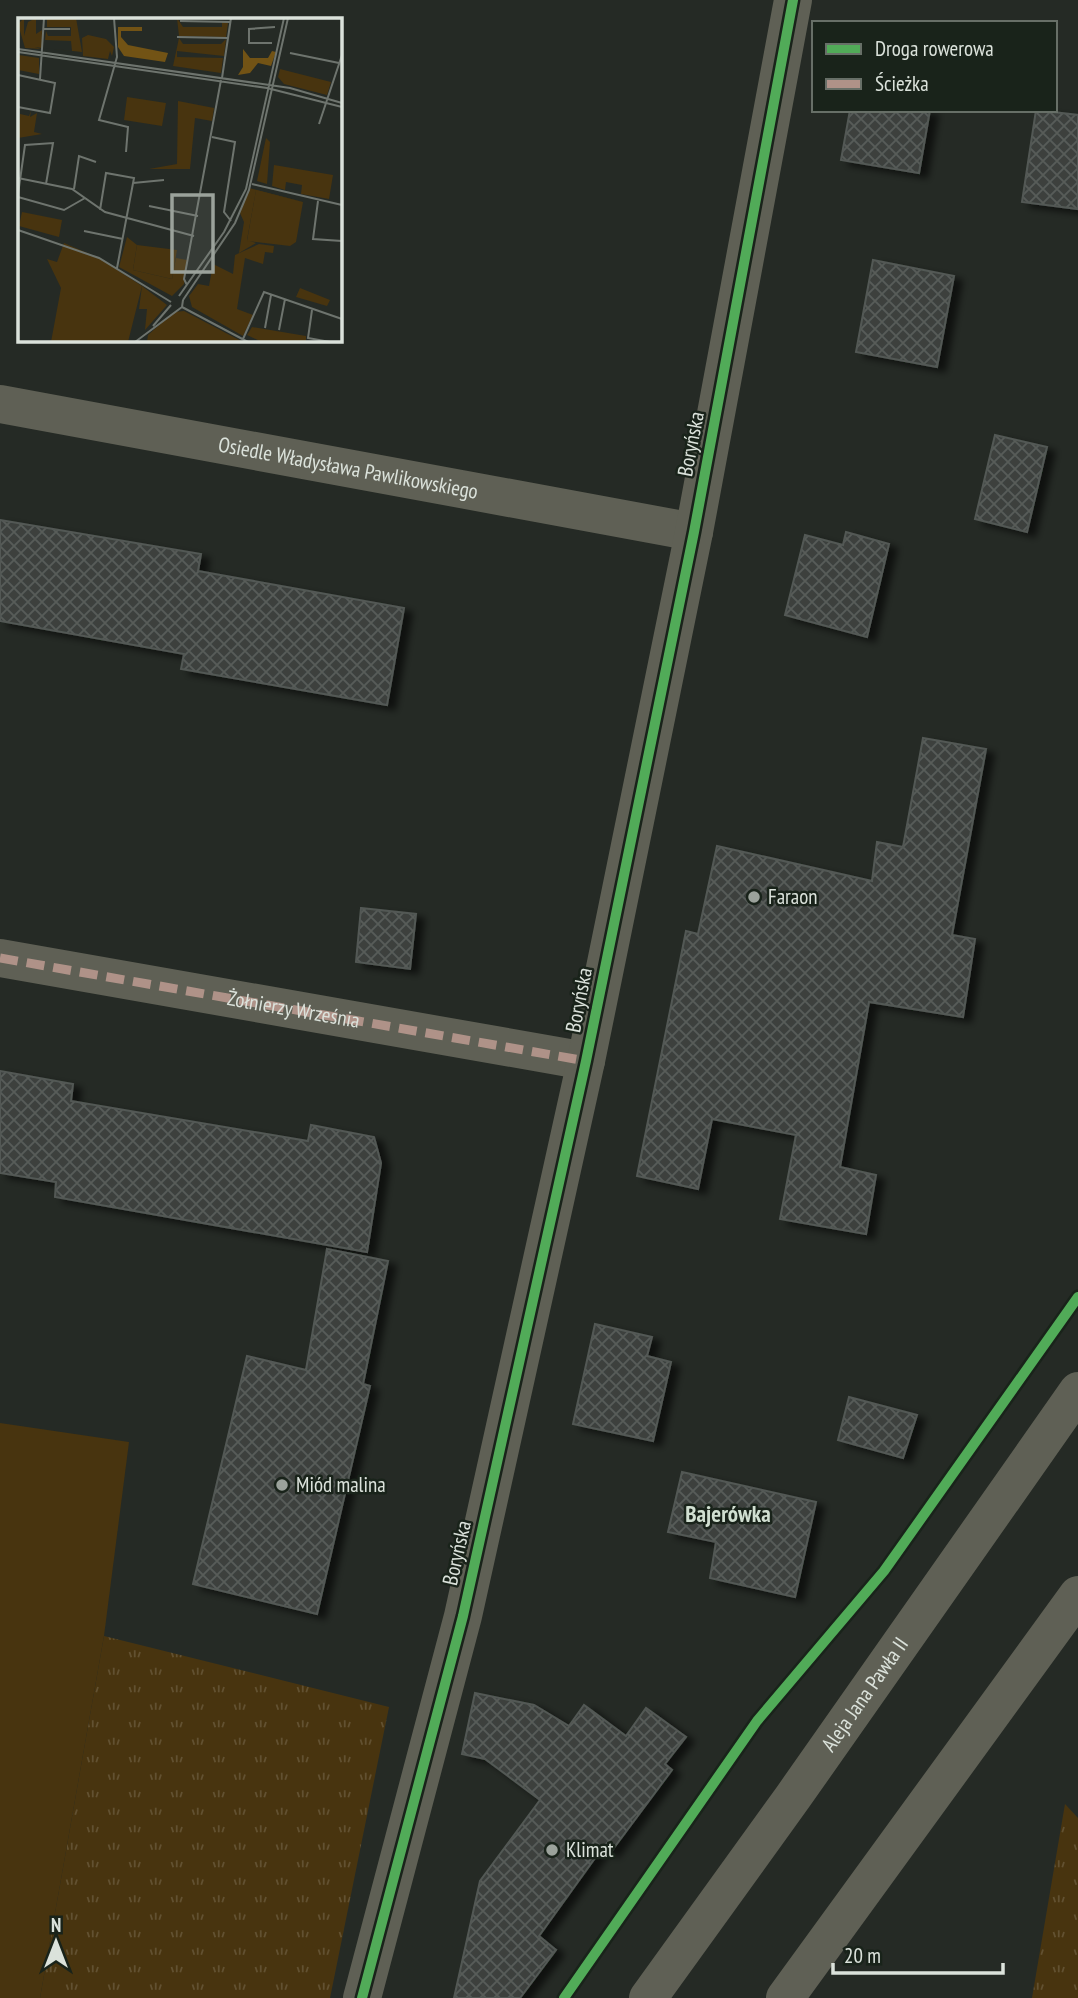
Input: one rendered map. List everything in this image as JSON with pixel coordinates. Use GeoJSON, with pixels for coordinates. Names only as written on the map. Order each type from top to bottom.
{"type":"FeatureCollection","features":[{"type":"Feature","properties":{"kind":"street","name":"Boryńska"},"geometry":{"type":"LineString","coordinates":[[362,1998],[463,1616],[586,1061],[694,532],[793,0]]}},
{"type":"Feature","properties":{"kind":"street","name":"Osiedle Władysława Pawlikowskiego"},"geometry":{"type":"LineString","coordinates":[[0,404],[694,532]]}},
{"type":"Feature","properties":{"kind":"street","name":"Żołnierzy Września"},"geometry":{"type":"LineString","coordinates":[[0,958],[586,1061]]}},
{"type":"Feature","properties":{"kind":"street","name":"Aleja Jana Pawła II"},"geometry":{"type":"LineString","coordinates":[[648,1998],[1078,1391]]}},
{"type":"Feature","properties":{"kind":"street"},"geometry":{"type":"LineString","coordinates":[[785,1998],[1078,1595]]}},
{"type":"Feature","properties":{"kind":"green space"},"geometry":{"type":"Polygon","coordinates":[[[0,1423],[129,1442],[104,1636],[40,1998],[0,1998],[0,1423]]]}},
{"type":"Feature","properties":{"kind":"green space"},"geometry":{"type":"Polygon","coordinates":[[[104,1636],[389,1707],[330,1998],[40,1998],[104,1636]]]}},
{"type":"Feature","properties":{"kind":"green space"},"geometry":{"type":"Polygon","coordinates":[[[1065,1804],[1078,1818],[1078,1998],[1032,1998],[1065,1804]]]}},
{"type":"Feature","properties":{"kind":"building"},"geometry":{"type":"Polygon","coordinates":[[[850,112],[930,112],[919,173],[841,160],[850,112]]]}},
{"type":"Feature","properties":{"kind":"building"},"geometry":{"type":"Polygon","coordinates":[[[1036,112],[1078,115],[1078,209],[1022,202],[1036,112]]]}},
{"type":"Feature","properties":{"kind":"building"},"geometry":{"type":"Polygon","coordinates":[[[873,260],[954,276],[937,367],[856,352],[873,260]]]}},
{"type":"Feature","properties":{"kind":"building"},"geometry":{"type":"Polygon","coordinates":[[[995,435],[1047,447],[1027,532],[975,519],[995,435]]]}},
{"type":"Feature","properties":{"kind":"building"},"geometry":{"type":"Polygon","coordinates":[[[0,520],[201,554],[198,571],[404,608],[387,705],[181,669],[184,654],[0,621],[0,520]]]}},
{"type":"Feature","properties":{"kind":"building"},"geometry":{"type":"Polygon","coordinates":[[[846,532],[889,544],[867,637],[785,615],[805,535],[843,545],[846,532]]]}},
{"type":"Feature","properties":{"kind":"building"},"geometry":{"type":"Polygon","coordinates":[[[923,738],[986,749],[952,935],[975,939],[963,1017],[869,1002],[840,1167],[876,1175],[866,1234],[780,1219],[796,1135],[712,1119],[698,1189],[637,1176],[686,931],[698,934],[717,846],[872,881],[877,842],[903,847],[923,738]]]}},
{"type":"Feature","properties":{"kind":"building"},"geometry":{"type":"Polygon","coordinates":[[[361,908],[416,914],[410,969],[356,962],[361,908]]]}},
{"type":"Feature","properties":{"kind":"building"},"geometry":{"type":"Polygon","coordinates":[[[0,1071],[73,1084],[71,1101],[308,1141],[311,1125],[374,1137],[381,1163],[367,1252],[55,1197],[56,1182],[0,1173],[0,1071]]]}},
{"type":"Feature","properties":{"kind":"building","name":"Miód malina"},"geometry":{"type":"Polygon","coordinates":[[[327,1249],[388,1261],[363,1384],[370,1386],[317,1614],[193,1584],[247,1356],[306,1370],[327,1249]]]}},
{"type":"Feature","properties":{"kind":"building"},"geometry":{"type":"Polygon","coordinates":[[[595,1324],[652,1337],[647,1356],[671,1362],[653,1441],[573,1424],[595,1324]]]}},
{"type":"Feature","properties":{"kind":"building"},"geometry":{"type":"Polygon","coordinates":[[[849,1397],[917,1415],[903,1458],[838,1440],[849,1397]]]}},
{"type":"Feature","properties":{"kind":"building"},"geometry":{"type":"Polygon","coordinates":[[[682,1472],[816,1502],[795,1597],[710,1578],[716,1542],[668,1532],[682,1472]]]}},
{"type":"Feature","properties":{"kind":"building","name":"Klimat"},"geometry":{"type":"Polygon","coordinates":[[[475,1693],[534,1705],[569,1726],[584,1705],[626,1736],[646,1708],[686,1737],[665,1764],[672,1770],[610,1853],[603,1847],[539,1936],[556,1950],[520,1998],[454,1998],[480,1881],[540,1800],[485,1759],[462,1754],[475,1693]]]}},
{"type":"Feature","properties":{"kind":"marked path"},"geometry":{"type":"LineString","coordinates":[[0,958],[586,1061]]}},
{"type":"Feature","properties":{"kind":"cycle path"},"geometry":{"type":"LineString","coordinates":[[362,1998],[463,1616],[586,1061],[694,532],[793,0]]}},
{"type":"Feature","properties":{"kind":"cycle path"},"geometry":{"type":"LineString","coordinates":[[564,1998],[757,1721],[884,1571],[1078,1297]]}},
{"type":"Feature","properties":{"kind":"place","name":"Faraon"},"geometry":{"type":"Point","coordinates":[754,897]}},
{"type":"Feature","properties":{"kind":"place","name":"Miód malina"},"geometry":{"type":"Point","coordinates":[282,1485]}},
{"type":"Feature","properties":{"kind":"place","name":"Klimat"},"geometry":{"type":"Point","coordinates":[552,1850]}},
{"type":"Feature","properties":{"kind":"district","name":"Bajerówka"},"geometry":{"type":"Point","coordinates":[728,1514]}}]}
